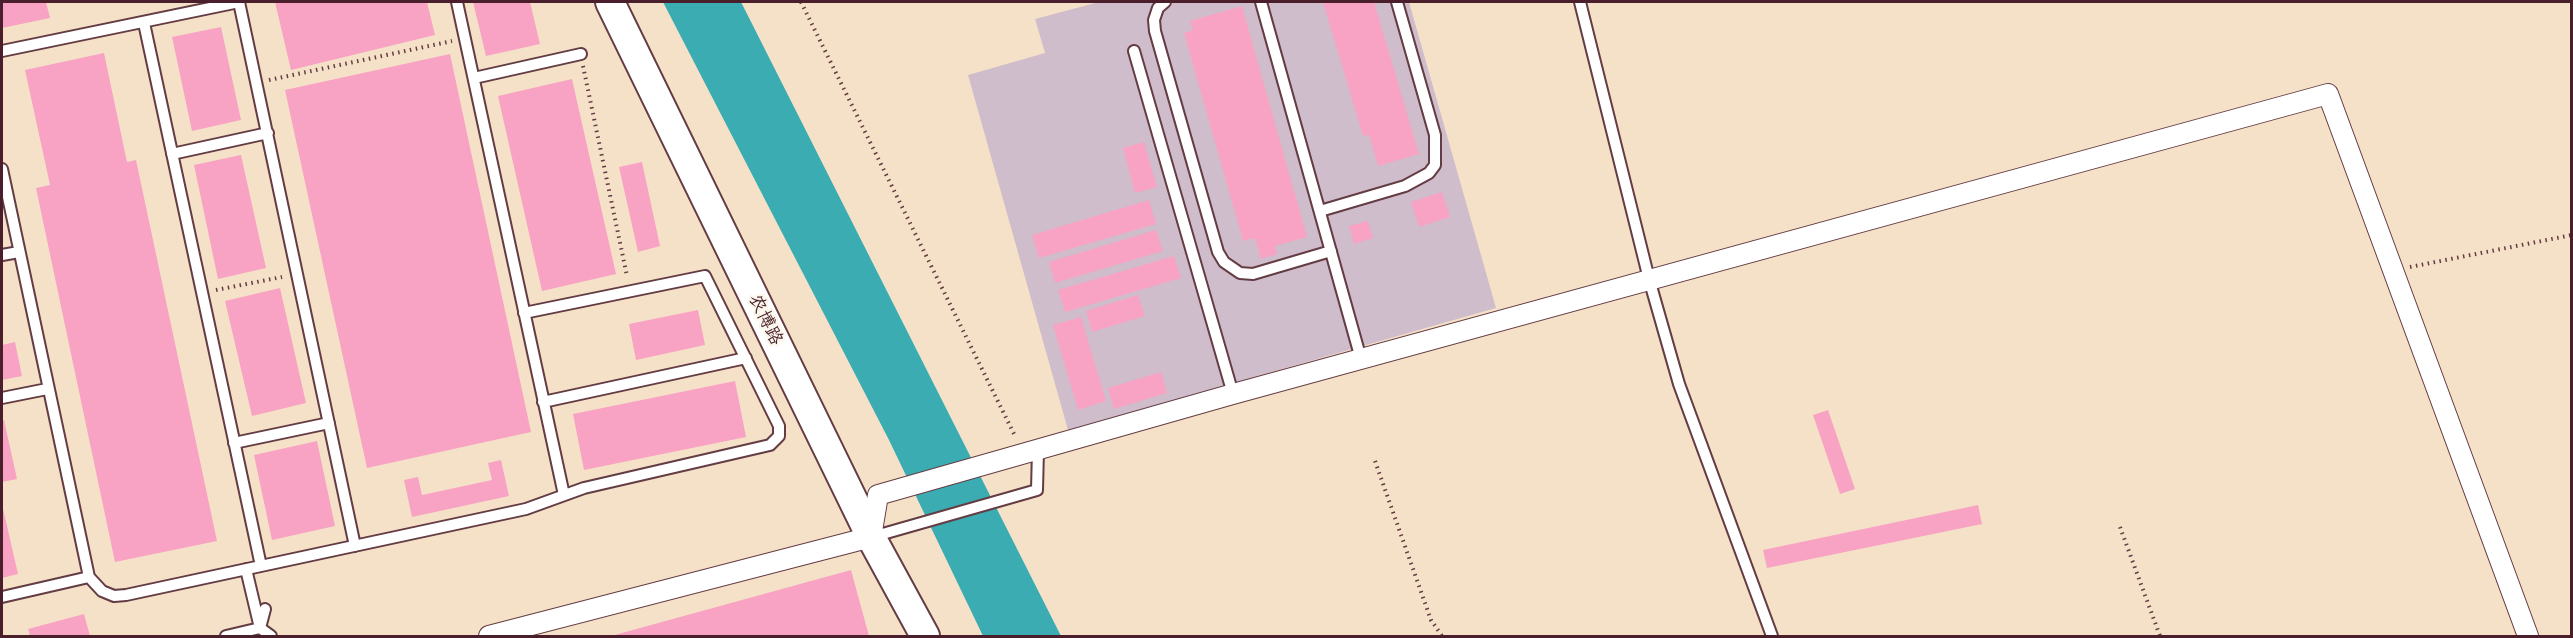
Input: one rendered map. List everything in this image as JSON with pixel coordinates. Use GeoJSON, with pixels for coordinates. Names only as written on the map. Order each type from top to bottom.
{"type":"FeatureCollection","features":[{"type":"Feature","properties":{"kind":"street","name":"农博路"},"geometry":{"type":"LineString","coordinates":[[610,2],[871,537],[925,636]]}},
{"type":"Feature","properties":{"kind":"street"},"geometry":{"type":"LineString","coordinates":[[489,636],[871,537],[878,495],[1233,394],[2328,94],[2528,636]]}},
{"type":"Feature","properties":{"kind":"lane"},"geometry":{"type":"LineString","coordinates":[[2,51],[239,2],[356,546]]}},
{"type":"Feature","properties":{"kind":"lane"},"geometry":{"type":"LineString","coordinates":[[457,2],[564,495]]}},
{"type":"Feature","properties":{"kind":"lane"},"geometry":{"type":"LineString","coordinates":[[1165,2],[1158,8],[1154,20],[1155,31],[1218,252],[1224,262],[1240,273],[1253,273],[1331,251]]}},
{"type":"Feature","properties":{"kind":"lane"},"geometry":{"type":"LineString","coordinates":[[1261,2],[1361,359]]}},
{"type":"Feature","properties":{"kind":"lane"},"geometry":{"type":"LineString","coordinates":[[1320,211],[1405,186],[1429,173],[1435,165],[1435,135],[1397,2]]}},
{"type":"Feature","properties":{"kind":"lane"},"geometry":{"type":"LineString","coordinates":[[1580,2],[1649,279],[1678,384],[1772,636]]}},
{"type":"Feature","properties":{"kind":"lane"},"geometry":{"type":"LineString","coordinates":[[144,23],[261,566]]}},
{"type":"Feature","properties":{"kind":"lane"},"geometry":{"type":"LineString","coordinates":[[1134,51],[1233,394]]}},
{"type":"Feature","properties":{"kind":"lane"},"geometry":{"type":"LineString","coordinates":[[474,78],[581,54]]}},
{"type":"Feature","properties":{"kind":"lane"},"geometry":{"type":"LineString","coordinates":[[172,154],[268,134]]}},
{"type":"Feature","properties":{"kind":"lane"},"geometry":{"type":"LineString","coordinates":[[2,169],[47,389],[89,577],[102,591],[114,596],[526,509],[584,488],[771,445],[779,436],[779,426],[705,276],[524,313]]}},
{"type":"Feature","properties":{"kind":"lane"},"geometry":{"type":"LineString","coordinates":[[2,255],[19,252]]}},
{"type":"Feature","properties":{"kind":"lane"},"geometry":{"type":"LineString","coordinates":[[543,402],[746,358]]}},
{"type":"Feature","properties":{"kind":"lane"},"geometry":{"type":"LineString","coordinates":[[2,398],[47,389]]}},
{"type":"Feature","properties":{"kind":"lane"},"geometry":{"type":"LineString","coordinates":[[234,443],[329,423]]}},
{"type":"Feature","properties":{"kind":"lane"},"geometry":{"type":"LineString","coordinates":[[871,537],[1037,490],[1031,451]]}},
{"type":"Feature","properties":{"kind":"lane"},"geometry":{"type":"LineString","coordinates":[[246,569],[260,628],[271,636]]}},
{"type":"Feature","properties":{"kind":"lane"},"geometry":{"type":"LineString","coordinates":[[2,597],[89,577]]}},
{"type":"Feature","properties":{"kind":"lane"},"geometry":{"type":"LineString","coordinates":[[260,628],[265,609]]}},
{"type":"Feature","properties":{"kind":"lane"},"geometry":{"type":"LineString","coordinates":[[226,636],[260,628]]}},
{"type":"Feature","properties":{"kind":"path"},"geometry":{"type":"LineString","coordinates":[[801,2],[1031,451]]}},
{"type":"Feature","properties":{"kind":"path"},"geometry":{"type":"LineString","coordinates":[[257,83],[465,38]]}},
{"type":"Feature","properties":{"kind":"path"},"geometry":{"type":"LineString","coordinates":[[581,54],[631,291]]}},
{"type":"Feature","properties":{"kind":"path"},"geometry":{"type":"LineString","coordinates":[[2394,270],[2571,235]]}},
{"type":"Feature","properties":{"kind":"path"},"geometry":{"type":"LineString","coordinates":[[202,293],[297,273]]}},
{"type":"Feature","properties":{"kind":"path"},"geometry":{"type":"LineString","coordinates":[[1375,461],[1431,620],[1442,636]]}},
{"type":"Feature","properties":{"kind":"path"},"geometry":{"type":"LineString","coordinates":[[2120,527],[2160,636]]}},
{"type":"Feature","properties":{"kind":"shaded area"},"geometry":{"type":"Polygon","coordinates":[[[1099,2],[1409,2],[1496,308],[1068,430],[968,75],[1045,53],[1035,19],[1099,2]]]}},
{"type":"Feature","properties":{"kind":"water"},"geometry":{"type":"Polygon","coordinates":[[[663,2],[741,2],[1061,636],[983,636],[889,440],[663,2]]]}},
{"type":"Feature","properties":{"kind":"building"},"geometry":{"type":"Polygon","coordinates":[[[2,2],[46,2],[50,18],[2,28],[2,2]]]}},
{"type":"Feature","properties":{"kind":"building"},"geometry":{"type":"Polygon","coordinates":[[[275,2],[427,2],[435,35],[291,70],[275,2]]]}},
{"type":"Feature","properties":{"kind":"building"},"geometry":{"type":"Polygon","coordinates":[[[473,2],[530,2],[540,44],[486,56],[473,2]]]}},
{"type":"Feature","properties":{"kind":"building"},"geometry":{"type":"Polygon","coordinates":[[[1323,2],[1374,2],[1419,154],[1378,166],[1369,135],[1363,136],[1323,2]]]}},
{"type":"Feature","properties":{"kind":"building"},"geometry":{"type":"Polygon","coordinates":[[[1242,6],[1307,237],[1275,246],[1277,254],[1261,259],[1255,238],[1243,241],[1184,33],[1193,30],[1190,21],[1242,6]]]}},
{"type":"Feature","properties":{"kind":"building"},"geometry":{"type":"Polygon","coordinates":[[[221,27],[241,120],[192,131],[172,37],[221,27]]]}},
{"type":"Feature","properties":{"kind":"building"},"geometry":{"type":"Polygon","coordinates":[[[104,53],[127,162],[136,160],[217,541],[115,562],[36,188],[50,185],[25,70],[104,53]]]}},
{"type":"Feature","properties":{"kind":"building"},"geometry":{"type":"Polygon","coordinates":[[[450,54],[531,432],[367,468],[285,90],[450,54]]]}},
{"type":"Feature","properties":{"kind":"building"},"geometry":{"type":"Polygon","coordinates":[[[572,79],[616,274],[542,291],[498,96],[572,79]]]}},
{"type":"Feature","properties":{"kind":"building"},"geometry":{"type":"Polygon","coordinates":[[[1144,142],[1157,187],[1135,193],[1123,148],[1144,142]]]}},
{"type":"Feature","properties":{"kind":"building"},"geometry":{"type":"Polygon","coordinates":[[[241,155],[266,268],[218,279],[194,165],[241,155]]]}},
{"type":"Feature","properties":{"kind":"building"},"geometry":{"type":"Polygon","coordinates":[[[642,162],[660,246],[638,252],[619,167],[642,162]]]}},
{"type":"Feature","properties":{"kind":"building"},"geometry":{"type":"Polygon","coordinates":[[[1442,192],[1450,217],[1419,227],[1411,202],[1442,192]]]}},
{"type":"Feature","properties":{"kind":"building"},"geometry":{"type":"Polygon","coordinates":[[[1149,200],[1156,224],[1039,258],[1032,235],[1149,200]]]}},
{"type":"Feature","properties":{"kind":"building"},"geometry":{"type":"Polygon","coordinates":[[[1368,221],[1373,238],[1354,244],[1349,226],[1368,221]]]}},
{"type":"Feature","properties":{"kind":"building"},"geometry":{"type":"Polygon","coordinates":[[[1156,230],[1163,251],[1055,283],[1049,262],[1156,230]]]}},
{"type":"Feature","properties":{"kind":"building"},"geometry":{"type":"Polygon","coordinates":[[[1174,256],[1181,278],[1065,312],[1058,290],[1174,256]]]}},
{"type":"Feature","properties":{"kind":"building"},"geometry":{"type":"Polygon","coordinates":[[[280,288],[306,403],[252,416],[225,301],[280,288]]]}},
{"type":"Feature","properties":{"kind":"building"},"geometry":{"type":"Polygon","coordinates":[[[1138,295],[1145,316],[1092,332],[1086,311],[1138,295]]]}},
{"type":"Feature","properties":{"kind":"building"},"geometry":{"type":"Polygon","coordinates":[[[698,310],[705,345],[636,360],[629,324],[698,310]]]}},
{"type":"Feature","properties":{"kind":"building"},"geometry":{"type":"Polygon","coordinates":[[[1081,317],[1106,401],[1078,410],[1053,325],[1081,317]]]}},
{"type":"Feature","properties":{"kind":"building"},"geometry":{"type":"Polygon","coordinates":[[[15,342],[22,376],[2,380],[2,345],[15,342]]]}},
{"type":"Feature","properties":{"kind":"building"},"geometry":{"type":"Polygon","coordinates":[[[1161,372],[1167,393],[1114,409],[1108,388],[1161,372]]]}},
{"type":"Feature","properties":{"kind":"building"},"geometry":{"type":"Polygon","coordinates":[[[735,381],[746,437],[584,470],[573,414],[735,381]]]}},
{"type":"Feature","properties":{"kind":"building"},"geometry":{"type":"Polygon","coordinates":[[[1828,410],[1855,489],[1840,494],[1813,415],[1828,410]]]}},
{"type":"Feature","properties":{"kind":"building"},"geometry":{"type":"Polygon","coordinates":[[[2,420],[4,420],[17,479],[2,482],[2,420]]]}},
{"type":"Feature","properties":{"kind":"building"},"geometry":{"type":"Polygon","coordinates":[[[317,441],[335,526],[272,540],[254,455],[317,441]]]}},
{"type":"Feature","properties":{"kind":"building"},"geometry":{"type":"Polygon","coordinates":[[[501,460],[509,496],[412,517],[404,480],[418,477],[422,495],[492,480],[488,463],[501,460]]]}},
{"type":"Feature","properties":{"kind":"building"},"geometry":{"type":"Polygon","coordinates":[[[2,504],[18,574],[2,578],[2,504]]]}},
{"type":"Feature","properties":{"kind":"building"},"geometry":{"type":"Polygon","coordinates":[[[1978,505],[1982,524],[1767,568],[1763,550],[1978,505]]]}},
{"type":"Feature","properties":{"kind":"building"},"geometry":{"type":"Polygon","coordinates":[[[851,570],[869,636],[611,636],[851,570]]]}},
{"type":"Feature","properties":{"kind":"building"},"geometry":{"type":"Polygon","coordinates":[[[84,614],[90,636],[30,636],[28,629],[84,614]]]}}]}
